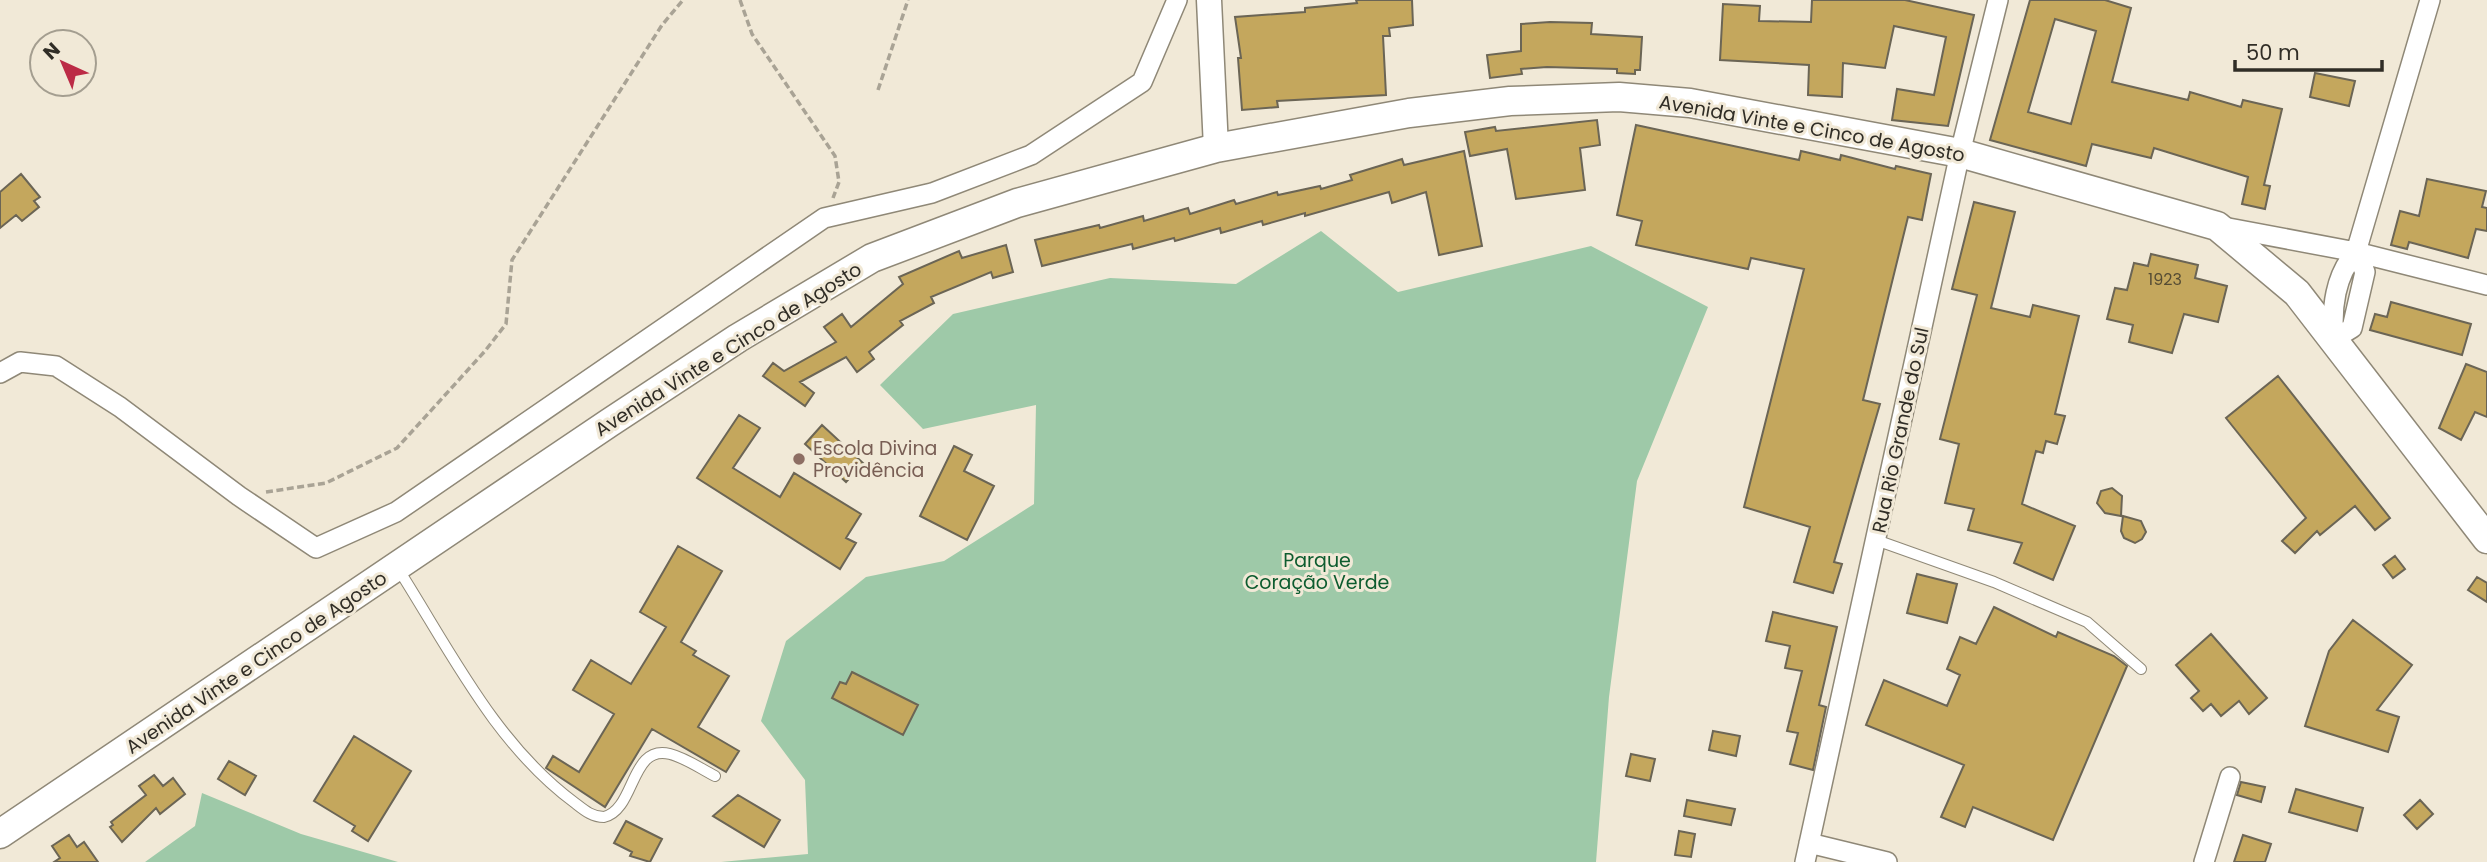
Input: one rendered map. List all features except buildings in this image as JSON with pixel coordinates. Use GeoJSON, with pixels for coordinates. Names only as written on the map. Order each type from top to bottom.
{"type":"FeatureCollection","features":[{"type":"Feature","properties":{"kind":"main road","name":"Avenida Vinte e Cinco de Agosto"},"geometry":{"type":"LineString","coordinates":[[0,834],[738,338],[872,258],[1017,203],[1216,148],[1409,113],[1510,101],[1619,97],[1690,103],[1959,153],[2217,226],[2297,293],[2487,539]]}},
{"type":"Feature","properties":{"kind":"street"},"geometry":{"type":"LineString","coordinates":[[0,373],[20,362],[56,366],[120,407],[239,496],[316,548],[396,512],[827,216],[932,192],[1031,155],[1142,82],[1177,0]]}},
{"type":"Feature","properties":{"kind":"street"},"geometry":{"type":"LineString","coordinates":[[1209,0],[1216,148]]}},
{"type":"Feature","properties":{"kind":"street","name":"Rua Rio Grande do Sul"},"geometry":{"type":"LineString","coordinates":[[1807,853],[1959,153],[1998,0]]}},
{"type":"Feature","properties":{"kind":"street"},"geometry":{"type":"LineString","coordinates":[[2333,339],[2332,315],[2343,266],[2356,252],[2430,0]]}},
{"type":"Feature","properties":{"kind":"street"},"geometry":{"type":"LineString","coordinates":[[2217,226],[2356,252],[2487,285]]}},
{"type":"Feature","properties":{"kind":"street"},"geometry":{"type":"LineString","coordinates":[[2204,862],[2230,777]]}},
{"type":"Feature","properties":{"kind":"street"},"geometry":{"type":"LineString","coordinates":[[1807,853],[1887,862]]}},
{"type":"Feature","properties":{"kind":"lane"},"geometry":{"type":"LineString","coordinates":[[1876,540],[2004,586],[2087,622],[2141,669]]}},
{"type":"Feature","properties":{"kind":"lane"},"geometry":{"type":"LineString","coordinates":[[397,567],[505,737],[539,776],[587,812],[604,817],[616,812],[644,761],[654,754],[682,758],[715,776]]}},
{"type":"Feature","properties":{"kind":"path"},"geometry":{"type":"LineString","coordinates":[[239,496],[326,483],[397,448],[476,361],[506,324],[512,260],[662,25],[682,0]]}},
{"type":"Feature","properties":{"kind":"path"},"geometry":{"type":"LineString","coordinates":[[740,0],[752,34],[835,156],[838,182],[827,216]]}},
{"type":"Feature","properties":{"kind":"path"},"geometry":{"type":"LineString","coordinates":[[878,90],[908,0]]}},
{"type":"Feature","properties":{"kind":"green space","name":"Parque Coração Verde"},"geometry":{"type":"Polygon","coordinates":[[[1321,231],[1398,292],[1591,246],[1708,307],[1637,481],[1609,697],[1596,862],[721,862],[808,854],[805,780],[761,721],[786,641],[866,577],[944,561],[1034,504],[1036,405],[923,429],[880,385],[953,314],[1110,278],[1236,284],[1321,231]]]}},
{"type":"Feature","properties":{"kind":"green space"},"geometry":{"type":"Polygon","coordinates":[[[202,793],[301,834],[398,862],[145,862],[195,826],[202,793]]]}},
{"type":"Feature","properties":{"kind":"place","name":"Escola Divina Providência"},"geometry":{"type":"Point","coordinates":[799,459]}}]}
